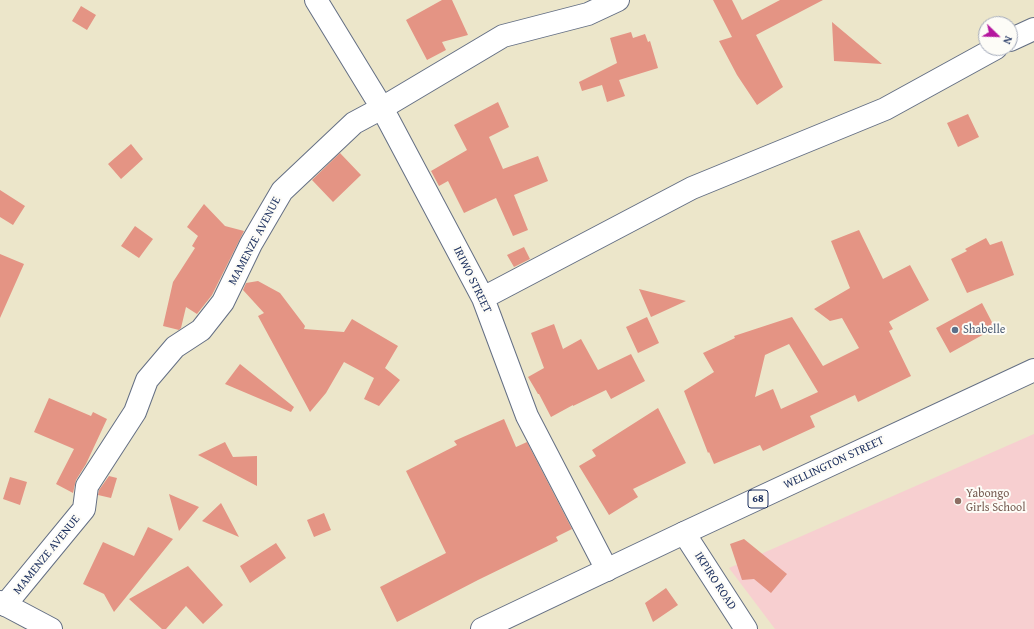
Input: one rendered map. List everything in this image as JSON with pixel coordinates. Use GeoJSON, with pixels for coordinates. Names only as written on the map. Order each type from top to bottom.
{"type":"FeatureCollection","features":[{"type":"Feature","properties":{"kind":"street","name":"IRIWO STREET"},"geometry":{"type":"LineString","coordinates":[[316,0],[382,108],[483,298],[527,416],[607,570]]}},
{"type":"Feature","properties":{"kind":"street","name":"MAMENZE AVENUE"},"geometry":{"type":"LineString","coordinates":[[3,604],[84,509],[87,486],[135,412],[148,380],[175,347],[201,330],[223,302],[251,244],[282,190],[354,122],[382,108],[503,36],[588,14],[618,0]]}},
{"type":"Feature","properties":{"kind":"street"},"geometry":{"type":"LineString","coordinates":[[1018,36],[1034,29]]}},
{"type":"Feature","properties":{"kind":"street"},"geometry":{"type":"LineString","coordinates":[[483,298],[692,188],[885,109],[981,56]]}},
{"type":"Feature","properties":{"kind":"street","name":"WELLINGTON STREET"},"geometry":{"type":"LineString","coordinates":[[482,629],[1034,370]]}},
{"type":"Feature","properties":{"kind":"street","name":"IKPIRO ROAD"},"geometry":{"type":"LineString","coordinates":[[684,533],[746,629]]}},
{"type":"Feature","properties":{"kind":"street"},"geometry":{"type":"LineString","coordinates":[[3,604],[51,629]]}},
{"type":"Feature","properties":{"kind":"shaded area","name":"Yabongo Girls School"},"geometry":{"type":"Polygon","coordinates":[[[1034,434],[1034,629],[775,629],[729,568],[1034,434]]]}},
{"type":"Feature","properties":{"kind":"building"},"geometry":{"type":"Polygon","coordinates":[[[442,0],[452,0],[468,35],[442,42],[446,50],[427,60],[406,20],[442,0]]]}},
{"type":"Feature","properties":{"kind":"building"},"geometry":{"type":"Polygon","coordinates":[[[713,0],[732,0],[742,20],[780,0],[823,0],[756,35],[783,87],[757,105],[737,75],[719,41],[732,37],[713,0]]]}},
{"type":"Feature","properties":{"kind":"building"},"geometry":{"type":"Polygon","coordinates":[[[81,6],[96,15],[87,30],[72,21],[81,6]]]}},
{"type":"Feature","properties":{"kind":"building"},"geometry":{"type":"Polygon","coordinates":[[[832,22],[882,64],[834,61],[832,22]]]}},
{"type":"Feature","properties":{"kind":"building"},"geometry":{"type":"Polygon","coordinates":[[[631,32],[633,38],[645,34],[648,42],[650,41],[658,68],[619,80],[625,96],[607,102],[602,85],[582,91],[579,82],[617,63],[610,38],[631,32]]]}},
{"type":"Feature","properties":{"kind":"building"},"geometry":{"type":"Polygon","coordinates":[[[498,102],[509,127],[489,137],[503,169],[538,156],[548,181],[514,195],[528,230],[513,236],[496,198],[464,213],[448,181],[439,186],[431,171],[467,150],[454,125],[498,102]]]}},
{"type":"Feature","properties":{"kind":"building"},"geometry":{"type":"Polygon","coordinates":[[[968,114],[979,137],[958,147],[947,123],[968,114]]]}},
{"type":"Feature","properties":{"kind":"building"},"geometry":{"type":"Polygon","coordinates":[[[131,144],[143,159],[121,179],[108,164],[131,144]]]}},
{"type":"Feature","properties":{"kind":"building"},"geometry":{"type":"Polygon","coordinates":[[[340,153],[361,175],[333,202],[312,180],[340,153]]]}},
{"type":"Feature","properties":{"kind":"building"},"geometry":{"type":"Polygon","coordinates":[[[0,190],[25,206],[13,225],[0,217],[0,190]]]}},
{"type":"Feature","properties":{"kind":"building"},"geometry":{"type":"Polygon","coordinates":[[[204,204],[225,226],[244,231],[212,295],[197,314],[186,307],[181,328],[179,330],[163,326],[173,282],[195,248],[192,246],[198,236],[187,227],[204,204]]]}},
{"type":"Feature","properties":{"kind":"building"},"geometry":{"type":"Polygon","coordinates":[[[135,226],[153,239],[139,258],[121,246],[135,226]]]}},
{"type":"Feature","properties":{"kind":"building"},"geometry":{"type":"Polygon","coordinates":[[[859,230],[883,279],[910,265],[929,300],[889,322],[893,329],[889,331],[911,376],[858,402],[855,395],[810,416],[815,427],[763,451],[760,445],[714,464],[709,452],[708,453],[684,391],[714,372],[703,353],[735,338],[734,336],[792,317],[823,366],[859,348],[842,318],[830,321],[814,309],[850,288],[831,241],[859,230]],[[789,344],[765,355],[755,397],[773,389],[781,409],[818,392],[789,344]]]}},
{"type":"Feature","properties":{"kind":"building"},"geometry":{"type":"Polygon","coordinates":[[[986,238],[990,245],[1002,241],[1014,275],[967,293],[951,259],[967,251],[965,249],[986,238]]]}},
{"type":"Feature","properties":{"kind":"building"},"geometry":{"type":"Polygon","coordinates":[[[524,247],[530,259],[514,267],[507,255],[524,247]]]}},
{"type":"Feature","properties":{"kind":"building"},"geometry":{"type":"Polygon","coordinates":[[[0,254],[24,264],[0,318],[0,254]]]}},
{"type":"Feature","properties":{"kind":"building"},"geometry":{"type":"Polygon","coordinates":[[[258,281],[280,293],[305,326],[304,329],[344,332],[352,319],[398,346],[385,368],[400,380],[379,406],[364,399],[374,378],[344,362],[326,393],[310,412],[258,316],[264,313],[243,290],[246,283],[258,281]]]}},
{"type":"Feature","properties":{"kind":"building"},"geometry":{"type":"Polygon","coordinates":[[[639,289],[686,301],[651,317],[639,289]]]}},
{"type":"Feature","properties":{"kind":"building"},"geometry":{"type":"Polygon","coordinates":[[[982,303],[995,328],[950,353],[936,328],[982,303]]]}},
{"type":"Feature","properties":{"kind":"building"},"geometry":{"type":"Polygon","coordinates":[[[647,317],[659,343],[638,353],[626,327],[647,317]]]}},
{"type":"Feature","properties":{"kind":"building"},"geometry":{"type":"Polygon","coordinates":[[[554,324],[563,349],[581,339],[598,370],[631,354],[645,381],[611,399],[606,390],[551,417],[528,377],[544,368],[531,333],[554,324]]]}},
{"type":"Feature","properties":{"kind":"building"},"geometry":{"type":"Polygon","coordinates":[[[240,364],[294,407],[291,412],[225,384],[240,364]]]}},
{"type":"Feature","properties":{"kind":"building"},"geometry":{"type":"Polygon","coordinates":[[[49,398],[91,416],[93,412],[107,419],[86,464],[76,480],[73,493],[56,484],[74,449],[34,432],[49,398]]]}},
{"type":"Feature","properties":{"kind":"building"},"geometry":{"type":"Polygon","coordinates":[[[658,408],[686,463],[633,489],[638,497],[609,515],[579,466],[596,456],[592,450],[658,408]]]}},
{"type":"Feature","properties":{"kind":"building"},"geometry":{"type":"Polygon","coordinates":[[[504,419],[516,447],[527,442],[572,529],[556,537],[558,541],[397,622],[380,587],[446,553],[406,471],[457,445],[454,441],[504,419]]]}},
{"type":"Feature","properties":{"kind":"building"},"geometry":{"type":"Polygon","coordinates":[[[225,442],[233,457],[257,456],[257,486],[198,455],[225,442]]]}},
{"type":"Feature","properties":{"kind":"building"},"geometry":{"type":"Polygon","coordinates":[[[109,476],[117,478],[111,498],[98,495],[99,490],[109,476]]]}},
{"type":"Feature","properties":{"kind":"building"},"geometry":{"type":"Polygon","coordinates":[[[10,477],[27,482],[20,505],[3,499],[10,477]]]}},
{"type":"Feature","properties":{"kind":"building"},"geometry":{"type":"Polygon","coordinates":[[[169,494],[199,507],[179,531],[169,494]]]}},
{"type":"Feature","properties":{"kind":"building"},"geometry":{"type":"Polygon","coordinates":[[[221,503],[239,537],[202,521],[221,503]]]}},
{"type":"Feature","properties":{"kind":"building"},"geometry":{"type":"Polygon","coordinates":[[[324,513],[331,530],[314,537],[307,520],[324,513]]]}},
{"type":"Feature","properties":{"kind":"building"},"geometry":{"type":"Polygon","coordinates":[[[148,527],[173,539],[114,612],[104,594],[83,584],[103,542],[134,556],[148,527]]]}},
{"type":"Feature","properties":{"kind":"building"},"geometry":{"type":"Polygon","coordinates":[[[744,539],[787,574],[771,593],[754,579],[742,580],[730,544],[744,539]]]}},
{"type":"Feature","properties":{"kind":"building"},"geometry":{"type":"Polygon","coordinates":[[[276,543],[286,558],[250,583],[240,566],[276,543]]]}},
{"type":"Feature","properties":{"kind":"building"},"geometry":{"type":"Polygon","coordinates":[[[188,566],[223,605],[203,624],[186,606],[166,629],[162,629],[129,599],[188,566]]]}},
{"type":"Feature","properties":{"kind":"building"},"geometry":{"type":"Polygon","coordinates":[[[666,588],[678,605],[653,622],[645,603],[666,588]]]}},
{"type":"Feature","properties":{"kind":"place","name":"Shabelle"},"geometry":{"type":"Point","coordinates":[955,330]}},
{"type":"Feature","properties":{"kind":"place","name":"Yabongo Girls School"},"geometry":{"type":"Point","coordinates":[958,501]}}]}
